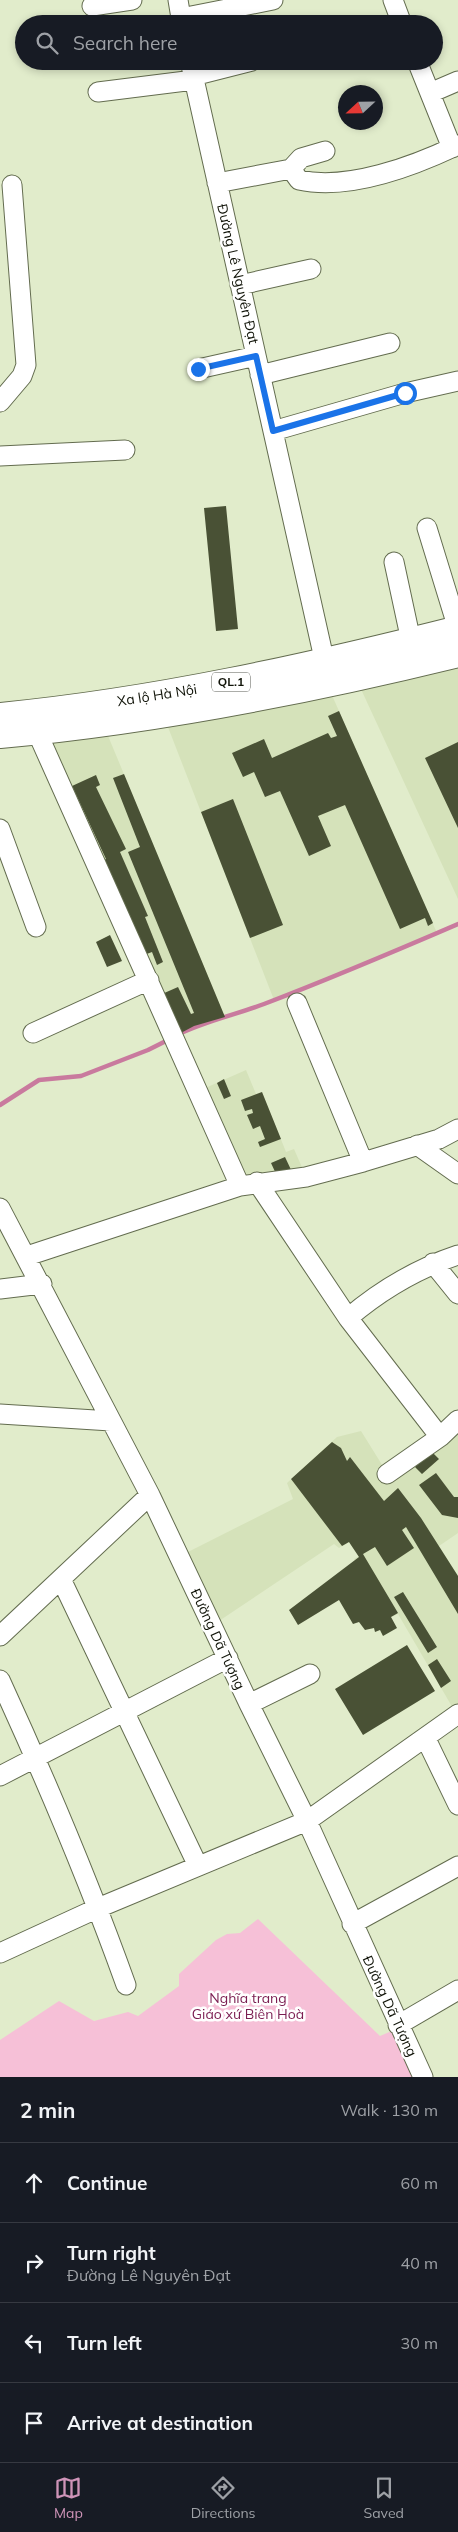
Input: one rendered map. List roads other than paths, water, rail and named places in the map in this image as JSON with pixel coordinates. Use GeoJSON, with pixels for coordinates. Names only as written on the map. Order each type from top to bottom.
{"type":"FeatureCollection","features":[{"type":"Feature","properties":{"kind":"highway","name":"Xa lộ Hà Nội"},"geometry":{"type":"LineString","coordinates":[[323,674],[411,640],[458,629]]}},
{"type":"Feature","properties":{"kind":"highway","name":"Xa lộ Hà Nội"},"geometry":{"type":"LineString","coordinates":[[0,716],[50,711],[208,687],[323,674],[458,654]]}},
{"type":"Feature","properties":{"kind":"highway"},"geometry":{"type":"LineString","coordinates":[[0,735],[37,732],[204,708],[323,674]]}},
{"type":"Feature","properties":{"kind":"street"},"geometry":{"type":"LineString","coordinates":[[92,6],[132,0]]}},
{"type":"Feature","properties":{"kind":"street"},"geometry":{"type":"LineString","coordinates":[[180,14],[274,0]]}},
{"type":"Feature","properties":{"kind":"street"},"geometry":{"type":"LineString","coordinates":[[393,0],[399,15]]}},
{"type":"Feature","properties":{"kind":"street"},"geometry":{"type":"LineString","coordinates":[[291,169],[299,180],[342,181],[402,168],[455,146],[421,70]]}},
{"type":"Feature","properties":{"kind":"street"},"geometry":{"type":"LineString","coordinates":[[98,92],[193,72]]}},
{"type":"Feature","properties":{"kind":"street","name":"Đường Lê Nguyên Đạt"},"geometry":{"type":"LineString","coordinates":[[193,72],[273,431],[323,674]]}},
{"type":"Feature","properties":{"kind":"street"},"geometry":{"type":"LineString","coordinates":[[430,93],[458,81]]}},
{"type":"Feature","properties":{"kind":"street"},"geometry":{"type":"LineString","coordinates":[[217,183],[291,169],[301,158],[325,151]]}},
{"type":"Feature","properties":{"kind":"street"},"geometry":{"type":"LineString","coordinates":[[0,402],[22,376],[26,365],[12,185]]}},
{"type":"Feature","properties":{"kind":"street"},"geometry":{"type":"LineString","coordinates":[[240,285],[311,269]]}},
{"type":"Feature","properties":{"kind":"street"},"geometry":{"type":"LineString","coordinates":[[260,375],[390,343]]}},
{"type":"Feature","properties":{"kind":"street"},"geometry":{"type":"LineString","coordinates":[[198,369],[256,356]]}},
{"type":"Feature","properties":{"kind":"street"},"geometry":{"type":"LineString","coordinates":[[273,431],[405,393],[458,381]]}},
{"type":"Feature","properties":{"kind":"street"},"geometry":{"type":"LineString","coordinates":[[0,456],[125,450]]}},
{"type":"Feature","properties":{"kind":"street"},"geometry":{"type":"LineString","coordinates":[[427,528],[458,629]]}},
{"type":"Feature","properties":{"kind":"street"},"geometry":{"type":"LineString","coordinates":[[394,562],[411,640]]}},
{"type":"Feature","properties":{"kind":"street"},"geometry":{"type":"LineString","coordinates":[[37,732],[180,1050],[248,1184],[348,1318],[440,1436]]}},
{"type":"Feature","properties":{"kind":"street"},"geometry":{"type":"LineString","coordinates":[[0,829],[36,927]]}},
{"type":"Feature","properties":{"kind":"street"},"geometry":{"type":"LineString","coordinates":[[33,1033],[150,980]]}},
{"type":"Feature","properties":{"kind":"street"},"geometry":{"type":"LineString","coordinates":[[297,1003],[363,1162]]}},
{"type":"Feature","properties":{"kind":"street"},"geometry":{"type":"LineString","coordinates":[[27,1256],[248,1184],[306,1177],[439,1139],[458,1129]]}},
{"type":"Feature","properties":{"kind":"street"},"geometry":{"type":"LineString","coordinates":[[417,1144],[458,1174]]}},
{"type":"Feature","properties":{"kind":"street","name":"Đường Dã Tượng"},"geometry":{"type":"LineString","coordinates":[[0,1208],[42,1284],[150,1495],[307,1821],[352,1924],[423,2077]]}},
{"type":"Feature","properties":{"kind":"street"},"geometry":{"type":"LineString","coordinates":[[348,1318],[405,1276],[432,1263],[458,1255]]}},
{"type":"Feature","properties":{"kind":"street"},"geometry":{"type":"LineString","coordinates":[[432,1263],[458,1294]]}},
{"type":"Feature","properties":{"kind":"street"},"geometry":{"type":"LineString","coordinates":[[0,1289],[42,1284]]}},
{"type":"Feature","properties":{"kind":"street"},"geometry":{"type":"LineString","coordinates":[[0,1414],[111,1421]]}},
{"type":"Feature","properties":{"kind":"street"},"geometry":{"type":"LineString","coordinates":[[387,1474],[440,1436],[458,1420]]}},
{"type":"Feature","properties":{"kind":"street"},"geometry":{"type":"LineString","coordinates":[[0,1636],[150,1495]]}},
{"type":"Feature","properties":{"kind":"street"},"geometry":{"type":"LineString","coordinates":[[61,1579],[198,1866]]}},
{"type":"Feature","properties":{"kind":"street"},"geometry":{"type":"LineString","coordinates":[[0,1776],[228,1658]]}},
{"type":"Feature","properties":{"kind":"street"},"geometry":{"type":"LineString","coordinates":[[249,1704],[310,1674]]}},
{"type":"Feature","properties":{"kind":"street"},"geometry":{"type":"LineString","coordinates":[[0,1680],[36,1758],[98,1908],[126,1985]]}},
{"type":"Feature","properties":{"kind":"street"},"geometry":{"type":"LineString","coordinates":[[2,1946],[307,1821],[426,1739],[458,1714]]}},
{"type":"Feature","properties":{"kind":"street"},"geometry":{"type":"LineString","coordinates":[[426,1739],[458,1805]]}},
{"type":"Feature","properties":{"kind":"street"},"geometry":{"type":"LineString","coordinates":[[352,1924],[458,1866]]}},
{"type":"Feature","properties":{"kind":"street"},"geometry":{"type":"LineString","coordinates":[[398,2025],[458,1990]]}},
{"type":"Feature","properties":{"kind":"waterway"},"geometry":{"type":"LineString","coordinates":[[177,1035],[288,995],[458,924]]}},
{"type":"Feature","properties":{"kind":"waterway"},"geometry":{"type":"LineString","coordinates":[[0,1105],[39,1080],[81,1076],[148,1050],[168,1040]]}},
{"type":"Feature","properties":{"kind":"park label","name":"Nghĩa trang Giáo xứ Biên Hoà"},"geometry":{"type":"Point","coordinates":[248,2006]}}]}
